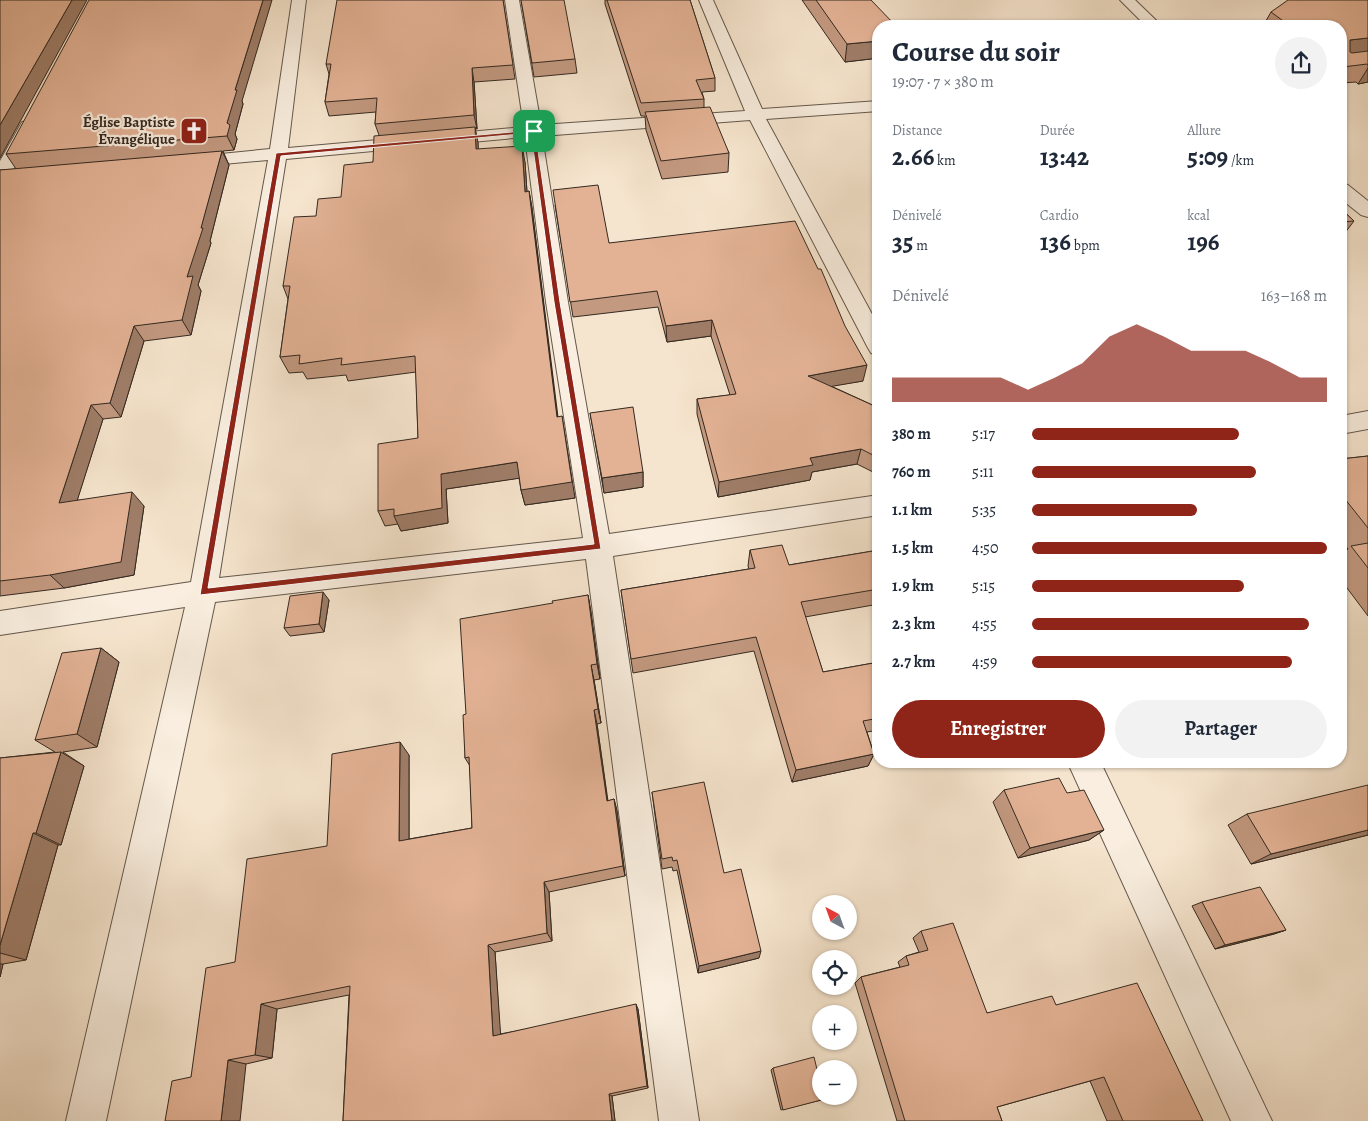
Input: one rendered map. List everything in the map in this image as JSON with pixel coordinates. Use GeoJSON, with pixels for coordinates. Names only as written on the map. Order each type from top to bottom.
{"type":"FeatureCollection","features":[{"type":"Feature","properties":{"kind":"street"},"geometry":{"type":"LineString","coordinates":[[86,1121],[203,592],[278,154],[299,0]]}},
{"type":"Feature","properties":{"kind":"street"},"geometry":{"type":"LineString","coordinates":[[512,0],[534,131],[557,302],[598,547],[679,1121]]}},
{"type":"Feature","properties":{"kind":"street"},"geometry":{"type":"LineString","coordinates":[[706,0],[756,116],[872,335]]}},
{"type":"Feature","properties":{"kind":"street"},"geometry":{"type":"LineString","coordinates":[[1127,0],[1148,20]]}},
{"type":"Feature","properties":{"kind":"street"},"geometry":{"type":"LineString","coordinates":[[169,164],[534,131],[872,107]]}},
{"type":"Feature","properties":{"kind":"street"},"geometry":{"type":"LineString","coordinates":[[0,178],[36,110]]}},
{"type":"Feature","properties":{"kind":"street"},"geometry":{"type":"LineString","coordinates":[[0,178],[20,177]]}},
{"type":"Feature","properties":{"kind":"street"},"geometry":{"type":"LineString","coordinates":[[1347,194],[1368,211]]}},
{"type":"Feature","properties":{"kind":"street"},"geometry":{"type":"LineString","coordinates":[[1347,424],[1368,420]]}},
{"type":"Feature","properties":{"kind":"street"},"geometry":{"type":"LineString","coordinates":[[0,622],[203,592],[598,547],[872,506]]}},
{"type":"Feature","properties":{"kind":"street"},"geometry":{"type":"LineString","coordinates":[[1086,768],[1252,1121]]}},
{"type":"Feature","properties":{"kind":"building"},"geometry":{"type":"Polygon","coordinates":[[[0,0],[72,0],[0,125],[0,0]]]}},
{"type":"Feature","properties":{"kind":"building"},"geometry":{"type":"Polygon","coordinates":[[[89,0],[263,0],[235,90],[237,90],[227,123],[230,125],[227,136],[6,154],[89,0]]]}},
{"type":"Feature","properties":{"kind":"building"},"geometry":{"type":"Polygon","coordinates":[[[337,0],[503,0],[513,65],[472,68],[474,115],[375,124],[377,98],[325,102],[331,64],[326,64],[337,0]]]}},
{"type":"Feature","properties":{"kind":"building"},"geometry":{"type":"Polygon","coordinates":[[[521,0],[564,0],[575,59],[532,63],[521,0]]]}},
{"type":"Feature","properties":{"kind":"building"},"geometry":{"type":"Polygon","coordinates":[[[607,0],[690,0],[715,78],[696,80],[704,99],[641,103],[607,0]]]}},
{"type":"Feature","properties":{"kind":"building"},"geometry":{"type":"Polygon","coordinates":[[[816,0],[871,0],[890,20],[872,20],[872,42],[847,44],[816,0]]]}},
{"type":"Feature","properties":{"kind":"building"},"geometry":{"type":"Polygon","coordinates":[[[1288,0],[1368,0],[1368,38],[1350,40],[1350,52],[1368,51],[1368,65],[1347,66],[1347,20],[1282,20],[1271,12],[1288,0]]]}},
{"type":"Feature","properties":{"kind":"building"},"geometry":{"type":"Polygon","coordinates":[[[710,107],[729,153],[661,161],[645,112],[710,107]]]}},
{"type":"Feature","properties":{"kind":"building"},"geometry":{"type":"Polygon","coordinates":[[[475,127],[476,149],[522,146],[525,192],[529,191],[557,417],[562,416],[572,482],[521,490],[517,462],[441,474],[442,508],[394,516],[394,509],[378,511],[378,444],[418,438],[415,356],[341,365],[342,358],[299,364],[300,355],[280,357],[290,286],[283,286],[294,217],[316,216],[318,199],[341,197],[344,165],[373,162],[374,136],[475,127]]]}},
{"type":"Feature","properties":{"kind":"building"},"geometry":{"type":"Polygon","coordinates":[[[222,151],[201,228],[203,228],[187,277],[193,276],[182,320],[134,326],[110,403],[91,405],[59,503],[132,492],[121,562],[50,575],[0,581],[0,170],[222,151]]]}},
{"type":"Feature","properties":{"kind":"building"},"geometry":{"type":"Polygon","coordinates":[[[598,185],[609,243],[795,221],[818,269],[821,269],[845,326],[867,365],[808,376],[872,405],[872,454],[861,449],[810,458],[813,465],[719,482],[697,399],[736,394],[712,320],[666,326],[657,291],[570,302],[553,190],[598,185]]]}},
{"type":"Feature","properties":{"kind":"building"},"geometry":{"type":"Polygon","coordinates":[[[1347,215],[1354,221],[1347,222],[1347,215]]]}},
{"type":"Feature","properties":{"kind":"building"},"geometry":{"type":"Polygon","coordinates":[[[633,407],[643,472],[602,478],[590,413],[633,407]]]}},
{"type":"Feature","properties":{"kind":"building"},"geometry":{"type":"Polygon","coordinates":[[[1368,456],[1368,528],[1347,502],[1347,458],[1368,456]]]}},
{"type":"Feature","properties":{"kind":"building"},"geometry":{"type":"Polygon","coordinates":[[[1368,543],[1368,568],[1351,546],[1368,543]]]}},
{"type":"Feature","properties":{"kind":"building"},"geometry":{"type":"Polygon","coordinates":[[[782,545],[789,565],[872,551],[872,590],[801,602],[823,672],[872,663],[872,719],[863,721],[872,748],[872,754],[796,770],[756,637],[631,659],[621,590],[755,568],[750,550],[782,545]]]}},
{"type":"Feature","properties":{"kind":"building"},"geometry":{"type":"Polygon","coordinates":[[[323,592],[319,624],[284,628],[290,596],[323,592]]]}},
{"type":"Feature","properties":{"kind":"building"},"geometry":{"type":"Polygon","coordinates":[[[588,595],[597,664],[591,665],[598,709],[594,710],[607,801],[614,799],[623,866],[544,882],[547,933],[488,945],[493,1036],[636,1004],[647,1086],[609,1094],[612,1121],[343,1121],[350,986],[261,1004],[255,1055],[228,1060],[221,1121],[165,1121],[172,1081],[191,1077],[206,968],[235,962],[247,859],[327,846],[332,754],[400,742],[399,841],[472,828],[469,757],[465,758],[463,715],[466,714],[460,619],[588,595]]]}},
{"type":"Feature","properties":{"kind":"building"},"geometry":{"type":"Polygon","coordinates":[[[101,648],[77,734],[35,740],[62,653],[101,648]]]}},
{"type":"Feature","properties":{"kind":"building"},"geometry":{"type":"Polygon","coordinates":[[[61,752],[36,833],[33,833],[0,945],[0,758],[61,752]]]}},
{"type":"Feature","properties":{"kind":"building"},"geometry":{"type":"Polygon","coordinates":[[[1059,778],[1067,793],[1084,790],[1104,830],[1030,848],[1004,790],[1059,778]]]}},
{"type":"Feature","properties":{"kind":"building"},"geometry":{"type":"Polygon","coordinates":[[[704,782],[724,873],[741,869],[761,951],[699,966],[677,860],[673,861],[672,857],[662,859],[652,792],[704,782]]]}},
{"type":"Feature","properties":{"kind":"building"},"geometry":{"type":"Polygon","coordinates":[[[1368,785],[1368,830],[1271,854],[1247,814],[1368,785]]]}},
{"type":"Feature","properties":{"kind":"building"},"geometry":{"type":"Polygon","coordinates":[[[1260,887],[1286,930],[1225,945],[1202,902],[1260,887]]]}},
{"type":"Feature","properties":{"kind":"building"},"geometry":{"type":"Polygon","coordinates":[[[953,923],[987,1013],[1052,996],[1056,1005],[1137,983],[1203,1121],[1123,1121],[1104,1077],[997,1107],[1002,1121],[905,1121],[861,977],[909,965],[906,956],[928,950],[921,931],[953,923]]]}},
{"type":"Feature","properties":{"kind":"building"},"geometry":{"type":"Polygon","coordinates":[[[814,1057],[815,1060],[812,1060],[812,1102],[783,1110],[773,1068],[814,1057]]]}},
{"type":"Feature","properties":{"kind":"place","name":"Église Baptiste Évangélique"},"geometry":{"type":"Point","coordinates":[194,131]}},
{"type":"Feature","properties":{"kind":"route"},"geometry":{"type":"LineString","coordinates":[[534,131],[557,302],[598,547],[203,592],[278,154],[534,131]]}}]}
